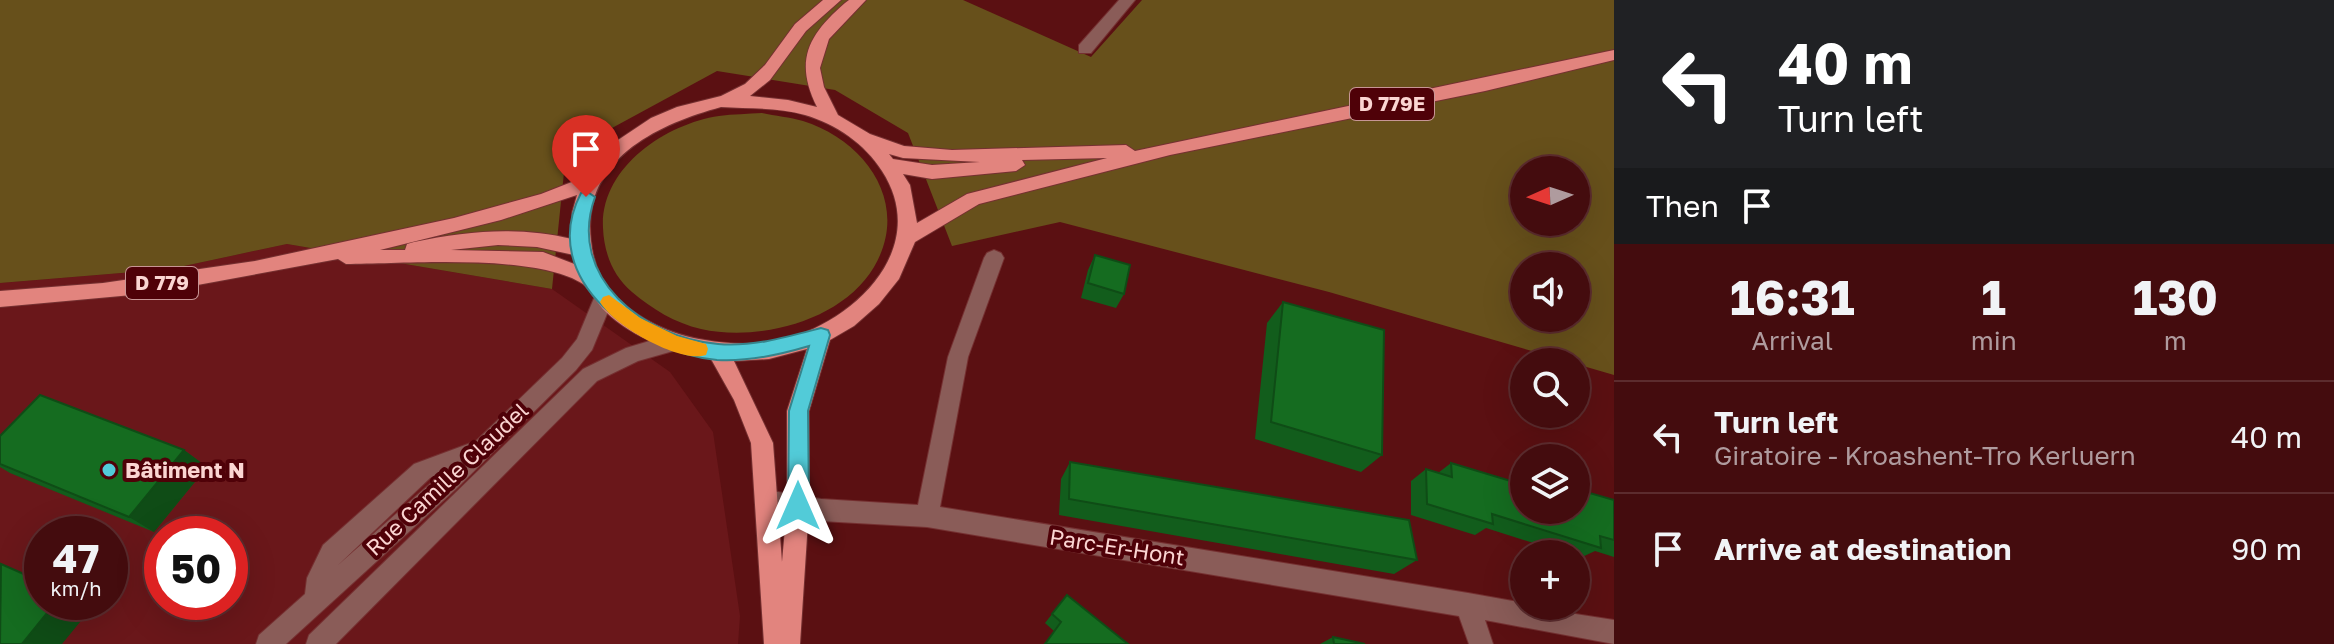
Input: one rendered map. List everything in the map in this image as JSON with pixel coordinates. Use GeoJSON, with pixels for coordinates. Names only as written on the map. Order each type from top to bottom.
{"type":"FeatureCollection","features":[{"type":"Feature","properties":{"kind":"main road"},"geometry":{"type":"LineString","coordinates":[[722,102],[751,89],[760,81],[798,31],[833,0]]}},
{"type":"Feature","properties":{"kind":"main road"},"geometry":{"type":"LineString","coordinates":[[830,116],[812,69],[815,52],[828,28],[858,0]]}},
{"type":"Feature","properties":{"kind":"main road","name":"D 779E"},"geometry":{"type":"LineString","coordinates":[[907,237],[973,199],[1170,149],[1485,85],[1614,55]]}},
{"type":"Feature","properties":{"kind":"main road"},"geometry":{"type":"LineString","coordinates":[[759,101],[795,105],[830,116],[868,140],[890,165],[902,187],[907,211],[907,237],[901,260],[871,302],[848,321],[821,335],[765,350],[718,352],[673,343],[634,324],[604,297],[591,279],[581,249],[580,214],[592,181],[615,151],[646,128],[682,111],[722,102],[759,101]]}},
{"type":"Feature","properties":{"kind":"main road","name":"D 779E"},"geometry":{"type":"LineString","coordinates":[[868,140],[903,152],[952,156],[1170,149]]}},
{"type":"Feature","properties":{"kind":"main road","name":"D 779E"},"geometry":{"type":"LineString","coordinates":[[890,165],[932,172],[979,170],[1107,151]]}},
{"type":"Feature","properties":{"kind":"main road","name":"D 779"},"geometry":{"type":"LineString","coordinates":[[0,299],[54,297],[129,288],[322,256],[512,211],[556,198],[592,181]]}},
{"type":"Feature","properties":{"kind":"main road","name":"D 779"},"geometry":{"type":"LineString","coordinates":[[363,259],[465,238],[510,235],[545,239],[581,249]]}},
{"type":"Feature","properties":{"kind":"main road","name":"D 779"},"geometry":{"type":"LineString","coordinates":[[322,256],[363,259],[509,257],[543,260],[591,279]]}},
{"type":"Feature","properties":{"kind":"main road"},"geometry":{"type":"LineString","coordinates":[[788,644],[798,506],[798,411],[821,335]]}},
{"type":"Feature","properties":{"kind":"main road"},"geometry":{"type":"LineString","coordinates":[[718,352],[743,397],[762,443],[776,644]]}},
{"type":"Feature","properties":{"kind":"street"},"geometry":{"type":"LineString","coordinates":[[1085,49],[1127,0]]}},
{"type":"Feature","properties":{"kind":"street"},"geometry":{"type":"LineString","coordinates":[[927,516],[958,357],[994,258]]}},
{"type":"Feature","properties":{"kind":"street","name":"Rue Camille Claudel"},"geometry":{"type":"LineString","coordinates":[[268,644],[485,445],[585,344],[604,297]]}},
{"type":"Feature","properties":{"kind":"street","name":"Rue Camille Claudel"},"geometry":{"type":"LineString","coordinates":[[318,644],[590,375],[633,354],[673,343]]}},
{"type":"Feature","properties":{"kind":"street","name":"Parc-Er-Hont"},"geometry":{"type":"LineString","coordinates":[[766,501],[821,510],[927,516],[1614,632]]}},
{"type":"Feature","properties":{"kind":"street"},"geometry":{"type":"LineString","coordinates":[[1468,605],[1481,644]]}},
{"type":"Feature","properties":{"kind":"shaded area"},"geometry":{"type":"Polygon","coordinates":[[[0,0],[963,0],[1091,57],[1142,0],[1614,0],[1614,375],[1590,368],[1590,348],[1521,348],[1329,292],[1060,222],[952,246],[908,133],[835,90],[717,71],[566,153],[552,289],[287,244],[170,269],[0,283],[0,0]]]}},
{"type":"Feature","properties":{"kind":"shaded area"},"geometry":{"type":"Polygon","coordinates":[[[762,113],[798,120],[826,130],[863,159],[876,178],[884,198],[887,220],[884,243],[874,267],[860,286],[820,314],[773,329],[748,332],[701,329],[682,323],[640,298],[625,286],[615,271],[605,246],[603,228],[605,206],[612,186],[640,152],[678,128],[719,116],[762,113]]]}},
{"type":"Feature","properties":{"kind":"shaded area"},"geometry":{"type":"Polygon","coordinates":[[[287,244],[552,289],[670,372],[713,432],[740,616],[738,644],[0,644],[0,283],[170,269],[287,244]]]}},
{"type":"Feature","properties":{"kind":"building"},"geometry":{"type":"Polygon","coordinates":[[[1095,255],[1130,265],[1124,294],[1088,283],[1095,255]]]}},
{"type":"Feature","properties":{"kind":"building"},"geometry":{"type":"Polygon","coordinates":[[[1283,302],[1384,330],[1382,455],[1271,422],[1283,302]]]}},
{"type":"Feature","properties":{"kind":"building","name":"Bâtiment N"},"geometry":{"type":"Polygon","coordinates":[[[40,395],[184,450],[129,517],[0,464],[0,436],[40,395]]]}},
{"type":"Feature","properties":{"kind":"building"},"geometry":{"type":"Polygon","coordinates":[[[1070,462],[1409,520],[1417,560],[1069,499],[1070,462]]]}},
{"type":"Feature","properties":{"kind":"building"},"geometry":{"type":"Polygon","coordinates":[[[1451,463],[1510,481],[1510,520],[1492,514],[1493,524],[1427,504],[1426,469],[1452,477],[1451,463]]]}},
{"type":"Feature","properties":{"kind":"building"},"geometry":{"type":"Polygon","coordinates":[[[1590,493],[1614,500],[1614,540],[1600,536],[1601,548],[1590,545],[1590,540],[1575,540],[1524,524],[1590,524],[1590,493]]]}},
{"type":"Feature","properties":{"kind":"building"},"geometry":{"type":"Polygon","coordinates":[[[1,564],[24,574],[24,620],[41,620],[22,644],[0,644],[1,564]]]}},
{"type":"Feature","properties":{"kind":"building"},"geometry":{"type":"Polygon","coordinates":[[[1067,595],[1128,644],[1045,644],[1061,622],[1052,614],[1067,595]]]}},
{"type":"Feature","properties":{"kind":"building"},"geometry":{"type":"Polygon","coordinates":[[[1333,637],[1365,644],[1334,644],[1333,637]]]}},
{"type":"Feature","properties":{"kind":"slow traffic"},"geometry":{"type":"LineString","coordinates":[[609,302],[634,324],[673,343],[699,349]]}},
{"type":"Feature","properties":{"kind":"place","name":"Bâtiment N"},"geometry":{"type":"Point","coordinates":[109,470]}},
{"type":"Feature","properties":{"kind":"route"},"geometry":{"type":"LineString","coordinates":[[586,197],[580,214],[581,249],[591,279],[604,297],[634,324],[673,343],[718,352],[754,352],[788,346],[821,335],[798,411],[798,506]]}}]}
